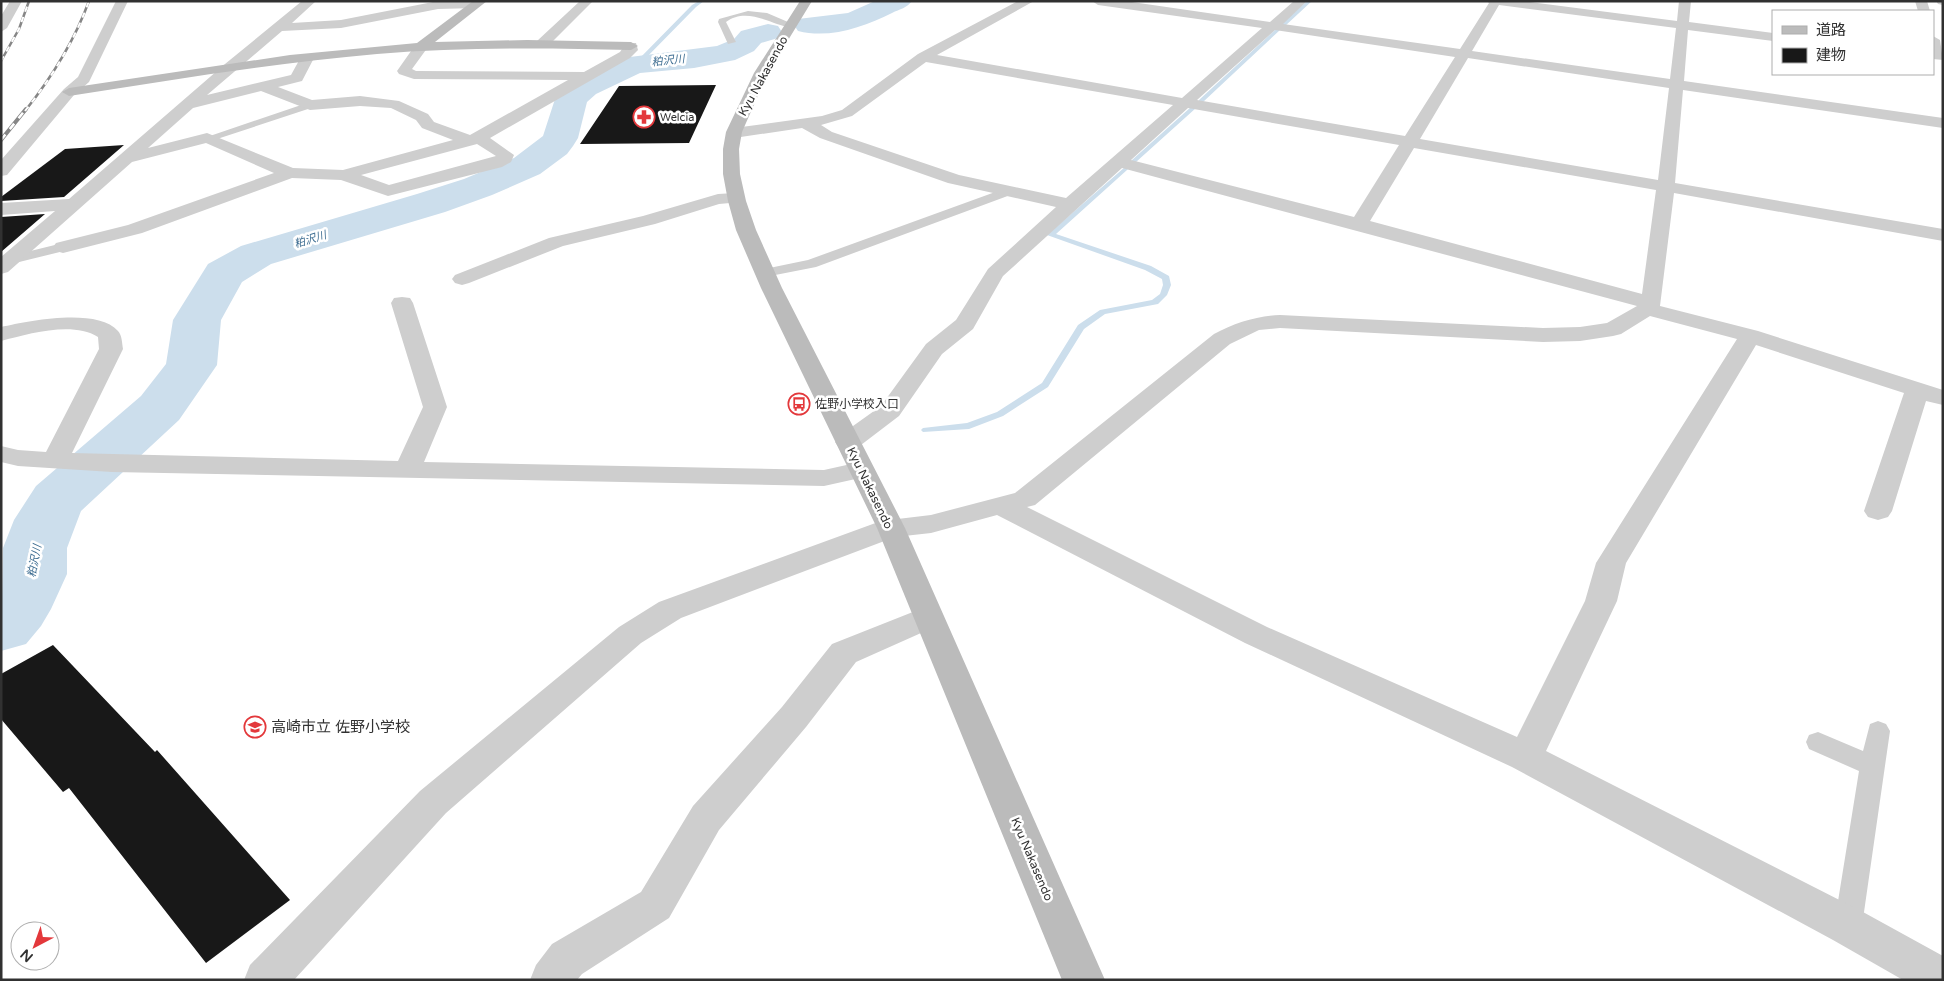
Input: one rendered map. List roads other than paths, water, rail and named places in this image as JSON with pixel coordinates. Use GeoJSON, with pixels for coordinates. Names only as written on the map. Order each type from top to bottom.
{"type":"FeatureCollection","features":[{"type":"Feature","properties":{"kind":"main road","name":"Kyu Nakasendo"},"geometry":{"type":"LineString","coordinates":[[806,1],[740,115],[731,149],[735,198],[765,273],[891,528],[1084,980]]}},
{"type":"Feature","properties":{"kind":"main road"},"geometry":{"type":"LineString","coordinates":[[421,47],[478,3]]}},
{"type":"Feature","properties":{"kind":"main road"},"geometry":{"type":"LineString","coordinates":[[69,92],[230,67],[421,47],[542,44],[631,46]]}},
{"type":"Feature","properties":{"kind":"street"},"geometry":{"type":"LineString","coordinates":[[1,28],[5,17],[16,1]]}},
{"type":"Feature","properties":{"kind":"street"},"geometry":{"type":"LineString","coordinates":[[1,171],[69,92],[84,79],[122,1]]}},
{"type":"Feature","properties":{"kind":"street"},"geometry":{"type":"LineString","coordinates":[[6,264],[230,67],[310,1]]}},
{"type":"Feature","properties":{"kind":"street"},"geometry":{"type":"LineString","coordinates":[[542,44],[587,1]]}},
{"type":"Feature","properties":{"kind":"street"},"geometry":{"type":"LineString","coordinates":[[734,133],[805,123],[847,113],[923,57],[1028,1]]}},
{"type":"Feature","properties":{"kind":"street"},"geometry":{"type":"LineString","coordinates":[[1098,1],[1943,123]]}},
{"type":"Feature","properties":{"kind":"street"},"geometry":{"type":"LineString","coordinates":[[1,454],[18,458],[56,459],[77,463],[824,478],[854,456],[890,411],[934,349],[965,324],[995,273],[1070,204],[1188,103],[1301,1]]}},
{"type":"Feature","properties":{"kind":"street"},"geometry":{"type":"LineString","coordinates":[[1359,224],[1411,142],[1495,1],[1684,13],[1772,36]]}},
{"type":"Feature","properties":{"kind":"street"},"geometry":{"type":"LineString","coordinates":[[280,27],[341,24],[438,5],[478,3]]}},
{"type":"Feature","properties":{"kind":"street"},"geometry":{"type":"LineString","coordinates":[[1649,306],[1666,186],[1684,13]]}},
{"type":"Feature","properties":{"kind":"street"},"geometry":{"type":"LineString","coordinates":[[1934,43],[1938,57]]}},
{"type":"Feature","properties":{"kind":"street"},"geometry":{"type":"LineString","coordinates":[[128,158],[210,138],[290,173],[343,175],[474,139],[625,55],[631,50],[631,46]]}},
{"type":"Feature","properties":{"kind":"street"},"geometry":{"type":"LineString","coordinates":[[421,47],[404,71],[414,75],[587,76]]}},
{"type":"Feature","properties":{"kind":"street"},"geometry":{"type":"LineString","coordinates":[[923,57],[1943,235]]}},
{"type":"Feature","properties":{"kind":"street"},"geometry":{"type":"LineString","coordinates":[[191,103],[297,78],[307,58]]}},
{"type":"Feature","properties":{"kind":"street"},"geometry":{"type":"LineString","coordinates":[[262,86],[310,105],[360,101],[394,104],[422,117],[428,125],[474,139],[506,155],[505,158],[496,163],[388,192],[343,175]]}},
{"type":"Feature","properties":{"kind":"street"},"geometry":{"type":"LineString","coordinates":[[805,123],[826,135],[954,179],[1070,204]]}},
{"type":"Feature","properties":{"kind":"street"},"geometry":{"type":"LineString","coordinates":[[1120,162],[1359,224],[1649,306],[1750,336],[1943,398]]}},
{"type":"Feature","properties":{"kind":"street"},"geometry":{"type":"LineString","coordinates":[[63,247],[135,229],[290,173]]}},
{"type":"Feature","properties":{"kind":"street"},"geometry":{"type":"LineString","coordinates":[[462,279],[556,242],[648,220],[718,199],[735,198]]}},
{"type":"Feature","properties":{"kind":"street"},"geometry":{"type":"LineString","coordinates":[[1,209],[75,204]]}},
{"type":"Feature","properties":{"kind":"street"},"geometry":{"type":"LineString","coordinates":[[402,303],[435,407],[406,470]]}},
{"type":"Feature","properties":{"kind":"street"},"geometry":{"type":"LineString","coordinates":[[266,980],[432,802],[630,635],[670,610],[891,528],[931,524],[1026,498],[1222,339],[1243,326],[1270,321],[1303,322],[1543,336],[1580,334],[1613,328],[1649,306]]}},
{"type":"Feature","properties":{"kind":"street"},"geometry":{"type":"LineString","coordinates":[[1,334],[26,328],[63,324],[91,326],[103,329],[110,334],[111,349],[56,459]]}},
{"type":"Feature","properties":{"kind":"street"},"geometry":{"type":"LineString","coordinates":[[1525,758],[1601,601],[1611,563],[1750,336]]}},
{"type":"Feature","properties":{"kind":"street"},"geometry":{"type":"LineString","coordinates":[[1878,511],[1917,391]]}},
{"type":"Feature","properties":{"kind":"street"},"geometry":{"type":"LineString","coordinates":[[1001,506],[1256,634],[1525,758],[1848,926],[1943,979]]}},
{"type":"Feature","properties":{"kind":"street"},"geometry":{"type":"LineString","coordinates":[[551,980],[566,960],[655,904],[706,818],[794,717],[844,653],[928,617]]}},
{"type":"Feature","properties":{"kind":"lane"},"geometry":{"type":"LineString","coordinates":[[736,3],[742,15]]}},
{"type":"Feature","properties":{"kind":"lane"},"geometry":{"type":"LineString","coordinates":[[731,42],[722,22],[723,19],[756,14],[791,26]]}},
{"type":"Feature","properties":{"kind":"lane"},"geometry":{"type":"LineString","coordinates":[[210,138],[310,105]]}},
{"type":"Feature","properties":{"kind":"lane"},"geometry":{"type":"LineString","coordinates":[[765,273],[811,264],[1009,191]]}},
{"type":"Feature","properties":{"kind":"lane"},"geometry":{"type":"LineString","coordinates":[[6,264],[63,247]]}},
{"type":"Feature","properties":{"kind":"lane"},"geometry":{"type":"LineString","coordinates":[[1848,926],[1878,731]]}},
{"type":"Feature","properties":{"kind":"lane"},"geometry":{"type":"LineString","coordinates":[[1818,742],[1873,766]]}},
{"type":"Feature","properties":{"kind":"waterway"},"geometry":{"type":"LineString","coordinates":[[638,63],[694,6],[702,1]]}},
{"type":"Feature","properties":{"kind":"waterway","name":"粕沢川"},"geometry":{"type":"LineString","coordinates":[[808,25],[850,21],[899,1]]}},
{"type":"Feature","properties":{"kind":"waterway"},"geometry":{"type":"LineString","coordinates":[[1283,25],[1310,1]]}},
{"type":"Feature","properties":{"kind":"waterway"},"geometry":{"type":"LineString","coordinates":[[1201,101],[1278,30]]}},
{"type":"Feature","properties":{"kind":"waterway","name":"粕沢川"},"geometry":{"type":"LineString","coordinates":[[1,626],[17,609],[34,574],[35,548],[45,520],[57,500],[78,479],[160,408],[191,365],[197,320],[224,274],[256,255],[431,203],[478,187],[527,166],[554,146],[560,138],[571,99],[585,87],[608,78],[633,64],[694,59],[724,54],[744,45],[751,37],[768,32]]}},
{"type":"Feature","properties":{"kind":"waterway"},"geometry":{"type":"LineString","coordinates":[[1134,161],[1193,108]]}},
{"type":"Feature","properties":{"kind":"waterway"},"geometry":{"type":"LineString","coordinates":[[926,430],[969,426],[1000,414],[1045,385],[1081,327],[1103,312],[1155,302],[1163,295],[1167,285],[1166,278],[1148,268],[1051,235],[1125,169]]}},
{"type":"Feature","properties":{"kind":"railway"},"geometry":{"type":"LineString","coordinates":[[1,61],[19,29],[29,1]]}},
{"type":"Feature","properties":{"kind":"railway"},"geometry":{"type":"LineString","coordinates":[[25,111],[62,59],[89,1]]}},
{"type":"Feature","properties":{"kind":"railway"},"geometry":{"type":"LineString","coordinates":[[1,140],[26,109]]}},
{"type":"Feature","properties":{"kind":"place","name":"Welcia"},"geometry":{"type":"Point","coordinates":[644,117]}},
{"type":"Feature","properties":{"kind":"place","name":"佐野小学校入口"},"geometry":{"type":"Point","coordinates":[799,404]}},
{"type":"Feature","properties":{"kind":"place","name":"高崎市立 佐野小学校"},"geometry":{"type":"Point","coordinates":[255,727]}}]}
